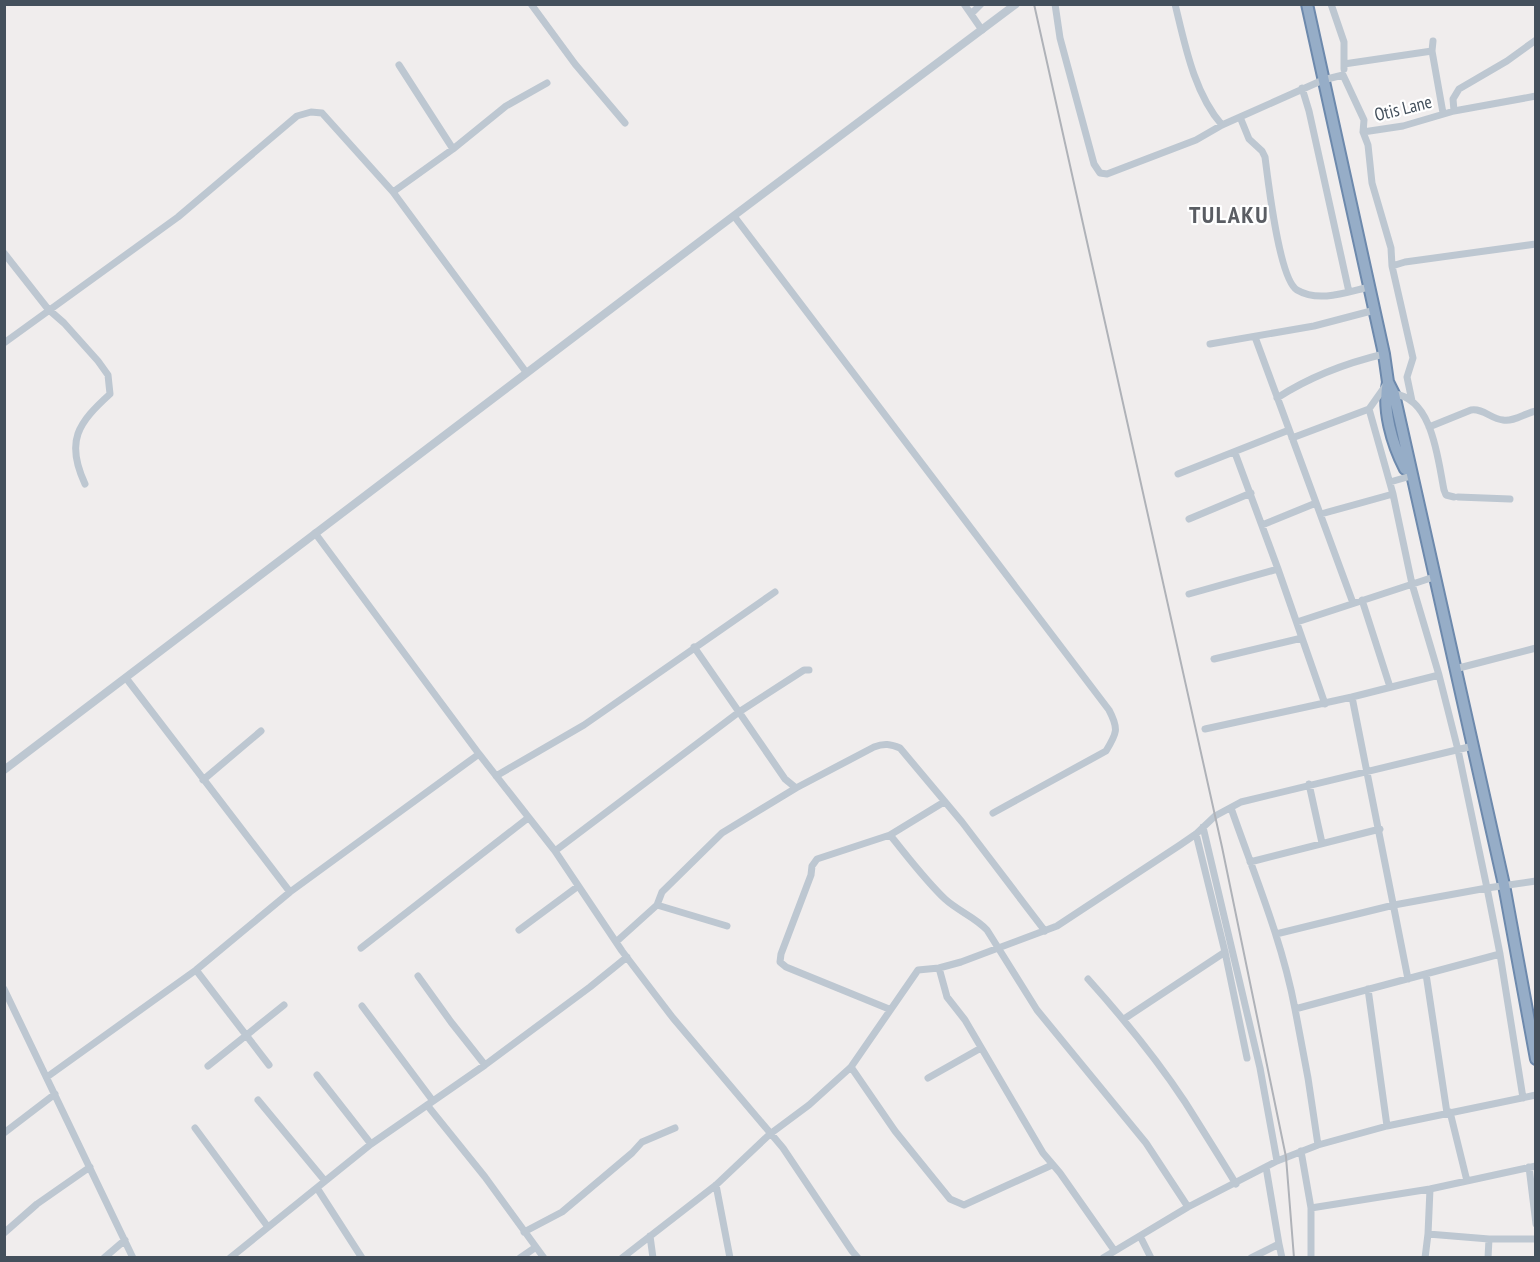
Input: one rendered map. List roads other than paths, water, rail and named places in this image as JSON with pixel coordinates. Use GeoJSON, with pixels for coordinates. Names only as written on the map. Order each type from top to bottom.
{"type":"FeatureCollection","features":[{"type":"Feature","properties":{"kind":"highway"},"geometry":{"type":"LineString","coordinates":[[1307,4],[1375,310],[1388,382],[1394,394],[1504,885],[1536,1059]]}},
{"type":"Feature","properties":{"kind":"highway"},"geometry":{"type":"LineString","coordinates":[[1388,382],[1385,398],[1388,417],[1402,464],[1411,476]]}},
{"type":"Feature","properties":{"kind":"street"},"geometry":{"type":"LineString","coordinates":[[531,4],[575,64],[625,123]]}},
{"type":"Feature","properties":{"kind":"street"},"geometry":{"type":"LineString","coordinates":[[964,4],[982,30]]}},
{"type":"Feature","properties":{"kind":"street"},"geometry":{"type":"LineString","coordinates":[[971,14],[981,4]]}},
{"type":"Feature","properties":{"kind":"street"},"geometry":{"type":"LineString","coordinates":[[4,770],[406,466],[526,372],[1016,4]]}},
{"type":"Feature","properties":{"kind":"street"},"geometry":{"type":"LineString","coordinates":[[1055,4],[1060,38],[1094,164],[1100,173],[1107,174],[1196,140],[1222,125],[1302,88],[1343,75],[1344,42],[1331,4]]}},
{"type":"Feature","properties":{"kind":"street"},"geometry":{"type":"LineString","coordinates":[[1175,4],[1189,60],[1211,109],[1222,125]]}},
{"type":"Feature","properties":{"kind":"street","name":"Otis Lane"},"geometry":{"type":"LineString","coordinates":[[1343,75],[1364,120],[1363,132],[1403,126],[1454,111],[1453,99],[1459,89],[1507,61],[1536,40]]}},
{"type":"Feature","properties":{"kind":"street"},"geometry":{"type":"LineString","coordinates":[[1433,41],[1432,51],[1443,113]]}},
{"type":"Feature","properties":{"kind":"street"},"geometry":{"type":"LineString","coordinates":[[1344,64],[1432,51]]}},
{"type":"Feature","properties":{"kind":"street"},"geometry":{"type":"LineString","coordinates":[[399,65],[453,149]]}},
{"type":"Feature","properties":{"kind":"street"},"geometry":{"type":"LineString","coordinates":[[393,192],[453,149],[506,106],[547,83]]}},
{"type":"Feature","properties":{"kind":"street"},"geometry":{"type":"LineString","coordinates":[[1302,88],[1312,122],[1349,292]]}},
{"type":"Feature","properties":{"kind":"street"},"geometry":{"type":"LineString","coordinates":[[1454,111],[1536,96]]}},
{"type":"Feature","properties":{"kind":"street"},"geometry":{"type":"LineString","coordinates":[[4,343],[178,217],[297,116],[311,112],[322,113],[393,192],[526,372]]}},
{"type":"Feature","properties":{"kind":"street"},"geometry":{"type":"LineString","coordinates":[[1240,117],[1249,139],[1265,157],[1279,245],[1290,282],[1295,288],[1314,296],[1326,296],[1369,287]]}},
{"type":"Feature","properties":{"kind":"street"},"geometry":{"type":"LineString","coordinates":[[1363,132],[1368,145],[1372,183],[1391,248],[1392,266],[1413,358],[1407,376],[1412,401]]}},
{"type":"Feature","properties":{"kind":"street"},"geometry":{"type":"LineString","coordinates":[[734,216],[1088,682],[1116,723],[1116,735],[1106,751],[993,813]]}},
{"type":"Feature","properties":{"kind":"street"},"geometry":{"type":"LineString","coordinates":[[1392,266],[1405,262],[1536,244]]}},
{"type":"Feature","properties":{"kind":"street"},"geometry":{"type":"LineString","coordinates":[[4,253],[48,309],[64,323],[108,375],[110,394],[87,415],[78,432],[76,464],[85,483]]}},
{"type":"Feature","properties":{"kind":"street"},"geometry":{"type":"LineString","coordinates":[[1210,344],[1326,324],[1375,310]]}},
{"type":"Feature","properties":{"kind":"street"},"geometry":{"type":"LineString","coordinates":[[1255,337],[1353,603]]}},
{"type":"Feature","properties":{"kind":"street"},"geometry":{"type":"LineString","coordinates":[[1277,398],[1332,369],[1384,354]]}},
{"type":"Feature","properties":{"kind":"street"},"geometry":{"type":"LineString","coordinates":[[1292,438],[1370,409],[1388,382]]}},
{"type":"Feature","properties":{"kind":"street"},"geometry":{"type":"LineString","coordinates":[[1394,394],[1400,394],[1412,401],[1430,427],[1446,495],[1510,499]]}},
{"type":"Feature","properties":{"kind":"street"},"geometry":{"type":"LineString","coordinates":[[1370,409],[1393,494],[1412,584],[1458,750],[1500,954],[1523,1098]]}},
{"type":"Feature","properties":{"kind":"street"},"geometry":{"type":"LineString","coordinates":[[1430,427],[1476,409],[1507,421],[1536,411]]}},
{"type":"Feature","properties":{"kind":"street"},"geometry":{"type":"LineString","coordinates":[[1178,474],[1289,430]]}},
{"type":"Feature","properties":{"kind":"street"},"geometry":{"type":"LineString","coordinates":[[1235,453],[1325,704]]}},
{"type":"Feature","properties":{"kind":"street"},"geometry":{"type":"LineString","coordinates":[[1390,482],[1411,476]]}},
{"type":"Feature","properties":{"kind":"street"},"geometry":{"type":"LineString","coordinates":[[1190,519],[1251,493]]}},
{"type":"Feature","properties":{"kind":"street"},"geometry":{"type":"LineString","coordinates":[[1321,514],[1393,494]]}},
{"type":"Feature","properties":{"kind":"street"},"geometry":{"type":"LineString","coordinates":[[1262,525],[1316,503]]}},
{"type":"Feature","properties":{"kind":"street"},"geometry":{"type":"LineString","coordinates":[[315,533],[479,754],[555,851],[616,942],[673,1018],[783,1148],[858,1257]]}},
{"type":"Feature","properties":{"kind":"street"},"geometry":{"type":"LineString","coordinates":[[1189,594],[1278,569]]}},
{"type":"Feature","properties":{"kind":"street"},"geometry":{"type":"LineString","coordinates":[[1297,622],[1434,577]]}},
{"type":"Feature","properties":{"kind":"street"},"geometry":{"type":"LineString","coordinates":[[496,776],[584,725],[775,592]]}},
{"type":"Feature","properties":{"kind":"street"},"geometry":{"type":"LineString","coordinates":[[1362,600],[1390,687]]}},
{"type":"Feature","properties":{"kind":"street"},"geometry":{"type":"LineString","coordinates":[[1214,659],[1302,638]]}},
{"type":"Feature","properties":{"kind":"street"},"geometry":{"type":"LineString","coordinates":[[694,647],[785,780],[796,788]]}},
{"type":"Feature","properties":{"kind":"street"},"geometry":{"type":"LineString","coordinates":[[1455,669],[1536,648]]}},
{"type":"Feature","properties":{"kind":"street"},"geometry":{"type":"LineString","coordinates":[[555,851],[739,712],[804,670],[809,670]]}},
{"type":"Feature","properties":{"kind":"street"},"geometry":{"type":"LineString","coordinates":[[1205,729],[1325,704],[1439,675]]}},
{"type":"Feature","properties":{"kind":"street"},"geometry":{"type":"LineString","coordinates":[[126,678],[290,892]]}},
{"type":"Feature","properties":{"kind":"street"},"geometry":{"type":"LineString","coordinates":[[1352,697],[1408,979]]}},
{"type":"Feature","properties":{"kind":"street"},"geometry":{"type":"LineString","coordinates":[[203,780],[261,731]]}},
{"type":"Feature","properties":{"kind":"street"},"geometry":{"type":"LineString","coordinates":[[616,942],[657,905],[662,892],[722,833],[796,788],[882,744],[892,744],[900,748],[1045,931]]}},
{"type":"Feature","properties":{"kind":"street"},"geometry":{"type":"LineString","coordinates":[[622,1257],[716,1185],[770,1134],[809,1105],[850,1067],[918,970],[939,968],[998,949],[1068,920],[1196,834],[1215,816],[1248,799],[1473,746]]}},
{"type":"Feature","properties":{"kind":"street"},"geometry":{"type":"LineString","coordinates":[[47,1077],[196,970],[290,892],[479,754]]}},
{"type":"Feature","properties":{"kind":"street"},"geometry":{"type":"LineString","coordinates":[[1309,784],[1322,843]]}},
{"type":"Feature","properties":{"kind":"street"},"geometry":{"type":"LineString","coordinates":[[889,1009],[786,968],[780,962],[781,954],[812,866],[817,859],[890,835],[944,802]]}},
{"type":"Feature","properties":{"kind":"street"},"geometry":{"type":"LineString","coordinates":[[1231,808],[1276,934],[1287,972],[1308,1078],[1318,1145]]}},
{"type":"Feature","properties":{"kind":"street"},"geometry":{"type":"LineString","coordinates":[[361,948],[528,818]]}},
{"type":"Feature","properties":{"kind":"street"},"geometry":{"type":"LineString","coordinates":[[1203,827],[1260,1068],[1277,1161]]}},
{"type":"Feature","properties":{"kind":"street"},"geometry":{"type":"LineString","coordinates":[[1250,862],[1380,829]]}},
{"type":"Feature","properties":{"kind":"street"},"geometry":{"type":"LineString","coordinates":[[1196,834],[1225,952],[1247,1058]]}},
{"type":"Feature","properties":{"kind":"street"},"geometry":{"type":"LineString","coordinates":[[890,835],[946,900],[981,924],[1037,1010],[1146,1143],[1188,1207]]}},
{"type":"Feature","properties":{"kind":"street"},"geometry":{"type":"LineString","coordinates":[[1276,934],[1394,905],[1536,881]]}},
{"type":"Feature","properties":{"kind":"street"},"geometry":{"type":"LineString","coordinates":[[519,930],[578,887]]}},
{"type":"Feature","properties":{"kind":"street"},"geometry":{"type":"LineString","coordinates":[[657,905],[727,926]]}},
{"type":"Feature","properties":{"kind":"street"},"geometry":{"type":"LineString","coordinates":[[1124,1019],[1225,952]]}},
{"type":"Feature","properties":{"kind":"street"},"geometry":{"type":"LineString","coordinates":[[1295,1009],[1500,954]]}},
{"type":"Feature","properties":{"kind":"street"},"geometry":{"type":"LineString","coordinates":[[230,1257],[371,1144],[485,1065],[627,957]]}},
{"type":"Feature","properties":{"kind":"street"},"geometry":{"type":"LineString","coordinates":[[939,968],[947,997],[964,1020],[1037,1143],[1114,1250]]}},
{"type":"Feature","properties":{"kind":"street"},"geometry":{"type":"LineString","coordinates":[[196,970],[269,1065]]}},
{"type":"Feature","properties":{"kind":"street"},"geometry":{"type":"LineString","coordinates":[[1426,974],[1449,1112],[1467,1181]]}},
{"type":"Feature","properties":{"kind":"street"},"geometry":{"type":"LineString","coordinates":[[418,976],[485,1065]]}},
{"type":"Feature","properties":{"kind":"street"},"geometry":{"type":"LineString","coordinates":[[1088,979],[1124,1019],[1184,1101],[1236,1184]]}},
{"type":"Feature","properties":{"kind":"street"},"geometry":{"type":"LineString","coordinates":[[4,989],[133,1257]]}},
{"type":"Feature","properties":{"kind":"street"},"geometry":{"type":"LineString","coordinates":[[1368,989],[1387,1126]]}},
{"type":"Feature","properties":{"kind":"street"},"geometry":{"type":"LineString","coordinates":[[208,1066],[284,1005]]}},
{"type":"Feature","properties":{"kind":"street"},"geometry":{"type":"LineString","coordinates":[[362,1006],[430,1103],[544,1257]]}},
{"type":"Feature","properties":{"kind":"street"},"geometry":{"type":"LineString","coordinates":[[4,1014],[12,1008]]}},
{"type":"Feature","properties":{"kind":"street"},"geometry":{"type":"LineString","coordinates":[[928,1078],[981,1048]]}},
{"type":"Feature","properties":{"kind":"street"},"geometry":{"type":"LineString","coordinates":[[850,1067],[895,1131],[956,1203],[964,1205],[1052,1165]]}},
{"type":"Feature","properties":{"kind":"street"},"geometry":{"type":"LineString","coordinates":[[317,1075],[371,1144]]}},
{"type":"Feature","properties":{"kind":"street"},"geometry":{"type":"LineString","coordinates":[[4,1133],[55,1094]]}},
{"type":"Feature","properties":{"kind":"street"},"geometry":{"type":"LineString","coordinates":[[1103,1257],[1188,1207],[1301,1151],[1387,1126],[1536,1095]]}},
{"type":"Feature","properties":{"kind":"street"},"geometry":{"type":"LineString","coordinates":[[258,1100],[325,1181]]}},
{"type":"Feature","properties":{"kind":"street"},"geometry":{"type":"LineString","coordinates":[[195,1128],[268,1227]]}},
{"type":"Feature","properties":{"kind":"street"},"geometry":{"type":"LineString","coordinates":[[524,1232],[562,1212],[642,1142],[675,1128]]}},
{"type":"Feature","properties":{"kind":"street"},"geometry":{"type":"LineString","coordinates":[[1301,1151],[1311,1208],[1311,1257]]}},
{"type":"Feature","properties":{"kind":"street"},"geometry":{"type":"LineString","coordinates":[[4,1233],[36,1204],[90,1167]]}},
{"type":"Feature","properties":{"kind":"street"},"geometry":{"type":"LineString","coordinates":[[1266,1167],[1281,1257]]}},
{"type":"Feature","properties":{"kind":"street"},"geometry":{"type":"LineString","coordinates":[[1311,1208],[1430,1189],[1532,1167],[1536,1224]]}},
{"type":"Feature","properties":{"kind":"street"},"geometry":{"type":"LineString","coordinates":[[716,1185],[730,1257]]}},
{"type":"Feature","properties":{"kind":"street"},"geometry":{"type":"LineString","coordinates":[[317,1188],[362,1257]]}},
{"type":"Feature","properties":{"kind":"street"},"geometry":{"type":"LineString","coordinates":[[1425,1257],[1430,1189]]}},
{"type":"Feature","properties":{"kind":"street"},"geometry":{"type":"LineString","coordinates":[[1428,1234],[1490,1239],[1536,1239]]}},
{"type":"Feature","properties":{"kind":"street"},"geometry":{"type":"LineString","coordinates":[[650,1236],[653,1257]]}},
{"type":"Feature","properties":{"kind":"street"},"geometry":{"type":"LineString","coordinates":[[1140,1236],[1151,1257]]}},
{"type":"Feature","properties":{"kind":"street"},"geometry":{"type":"LineString","coordinates":[[1488,1257],[1490,1239]]}},
{"type":"Feature","properties":{"kind":"street"},"geometry":{"type":"LineString","coordinates":[[104,1257],[125,1240]]}},
{"type":"Feature","properties":{"kind":"street"},"geometry":{"type":"LineString","coordinates":[[1251,1257],[1279,1244]]}},
{"type":"Feature","properties":{"kind":"street"},"geometry":{"type":"LineString","coordinates":[[520,1257],[536,1247]]}},
{"type":"Feature","properties":{"kind":"railway"},"geometry":{"type":"LineString","coordinates":[[1034,4],[1222,847],[1286,1157],[1294,1258]]}},
{"type":"Feature","properties":{"kind":"district","name":"TULAKU"},"geometry":{"type":"Point","coordinates":[1229,214]}}]}
